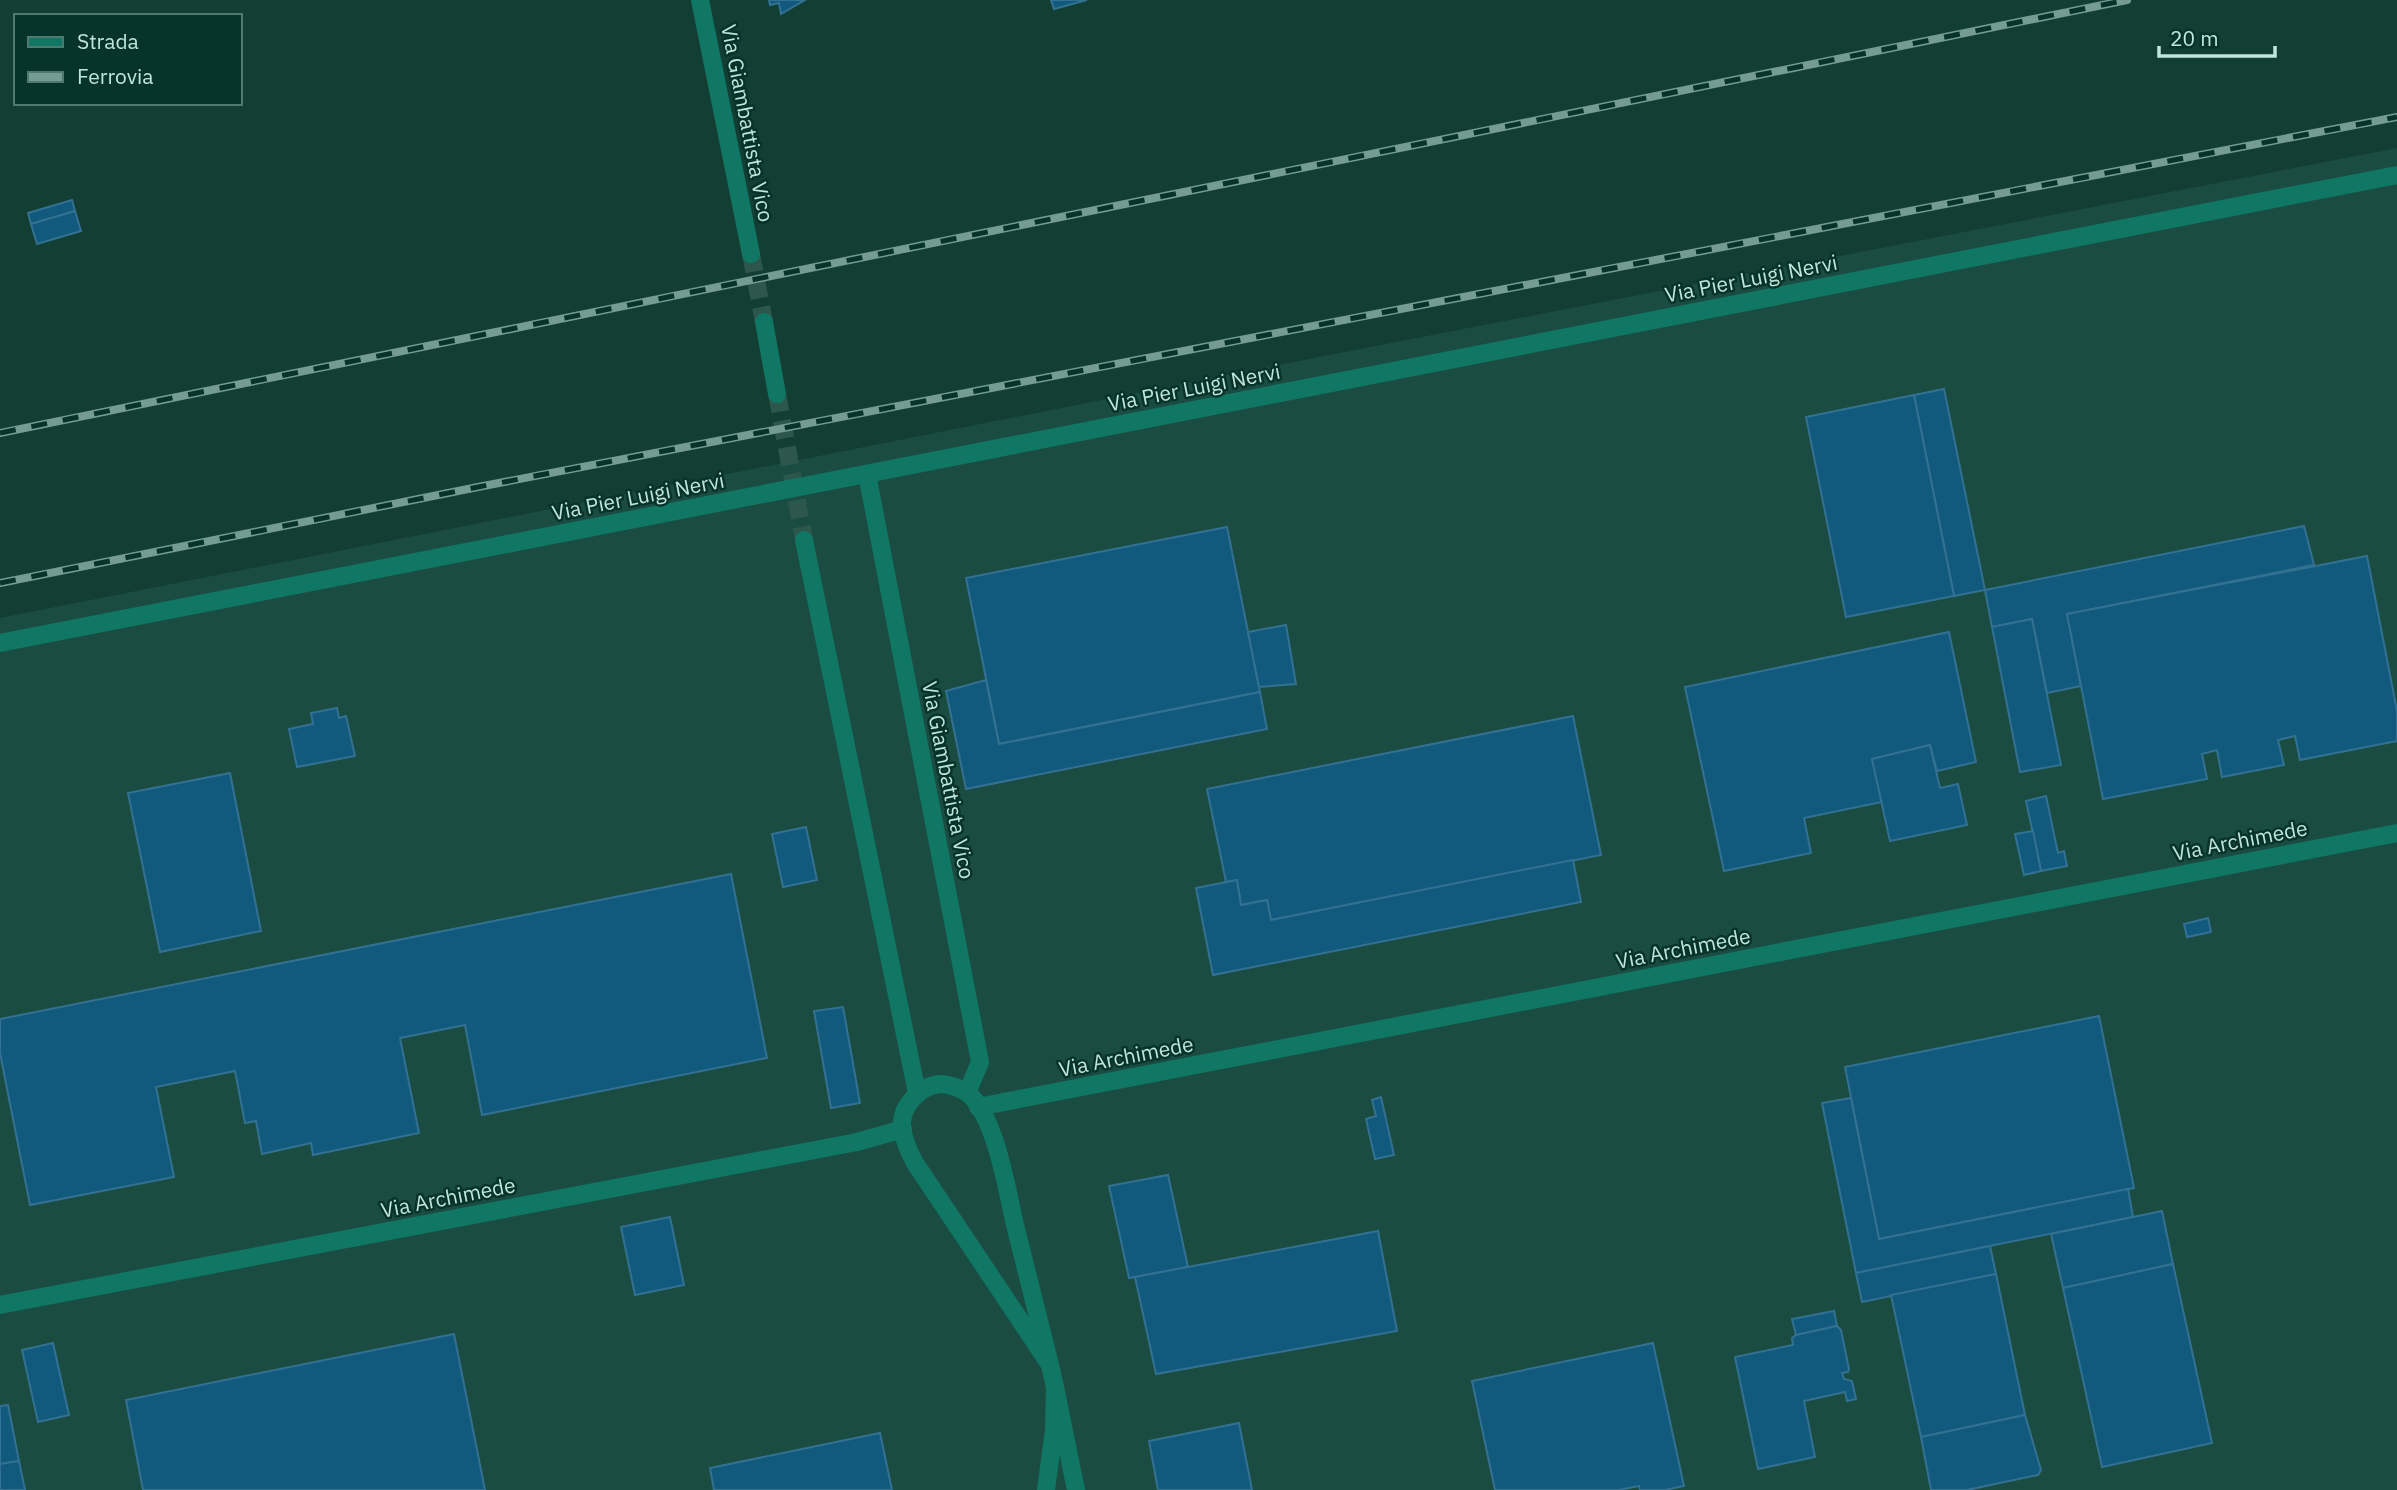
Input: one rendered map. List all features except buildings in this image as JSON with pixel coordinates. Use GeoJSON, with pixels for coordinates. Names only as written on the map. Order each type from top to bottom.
{"type":"FeatureCollection","features":[{"type":"Feature","properties":{"kind":"street","name":"Via Giambattista Vico"},"geometry":{"type":"LineString","coordinates":[[700,0],[751,254]]}},
{"type":"Feature","properties":{"kind":"street","name":"Via Pier Luigi Nervi"},"geometry":{"type":"LineString","coordinates":[[0,643],[2397,176]]}},
{"type":"Feature","properties":{"kind":"street"},"geometry":{"type":"LineString","coordinates":[[764,322],[777,394]]}},
{"type":"Feature","properties":{"kind":"street","name":"Via Giambattista Vico"},"geometry":{"type":"LineString","coordinates":[[867,474],[980,1062],[972,1100]]}},
{"type":"Feature","properties":{"kind":"street"},"geometry":{"type":"LineString","coordinates":[[804,540],[917,1093]]}},
{"type":"Feature","properties":{"kind":"street","name":"Via Archimede"},"geometry":{"type":"LineString","coordinates":[[972,1100],[2397,833]]}},
{"type":"Feature","properties":{"kind":"street"},"geometry":{"type":"LineString","coordinates":[[1050,1365],[907,1147],[902,1129],[909,1104],[917,1093],[929,1087],[942,1084],[955,1087],[972,1100],[995,1145],[1050,1365],[1076,1490]]}},
{"type":"Feature","properties":{"kind":"street","name":"Via Archimede"},"geometry":{"type":"LineString","coordinates":[[0,1305],[857,1142],[902,1129]]}},
{"type":"Feature","properties":{"kind":"street"},"geometry":{"type":"LineString","coordinates":[[1046,1490],[1054,1430],[1055,1387]]}},
{"type":"Feature","properties":{"kind":"shaded area"},"geometry":{"type":"Polygon","coordinates":[[[2397,148],[2397,1490],[0,1490],[0,618],[1319,357],[2397,148]]]}},
{"type":"Feature","properties":{"kind":"tunnel"},"geometry":{"type":"LineString","coordinates":[[751,254],[764,322]]}},
{"type":"Feature","properties":{"kind":"tunnel"},"geometry":{"type":"LineString","coordinates":[[777,394],[804,540]]}},
{"type":"Feature","properties":{"kind":"railway"},"geometry":{"type":"LineString","coordinates":[[0,433],[2127,0]]}},
{"type":"Feature","properties":{"kind":"railway"},"geometry":{"type":"LineString","coordinates":[[0,583],[478,487],[2397,117]]}}]}
